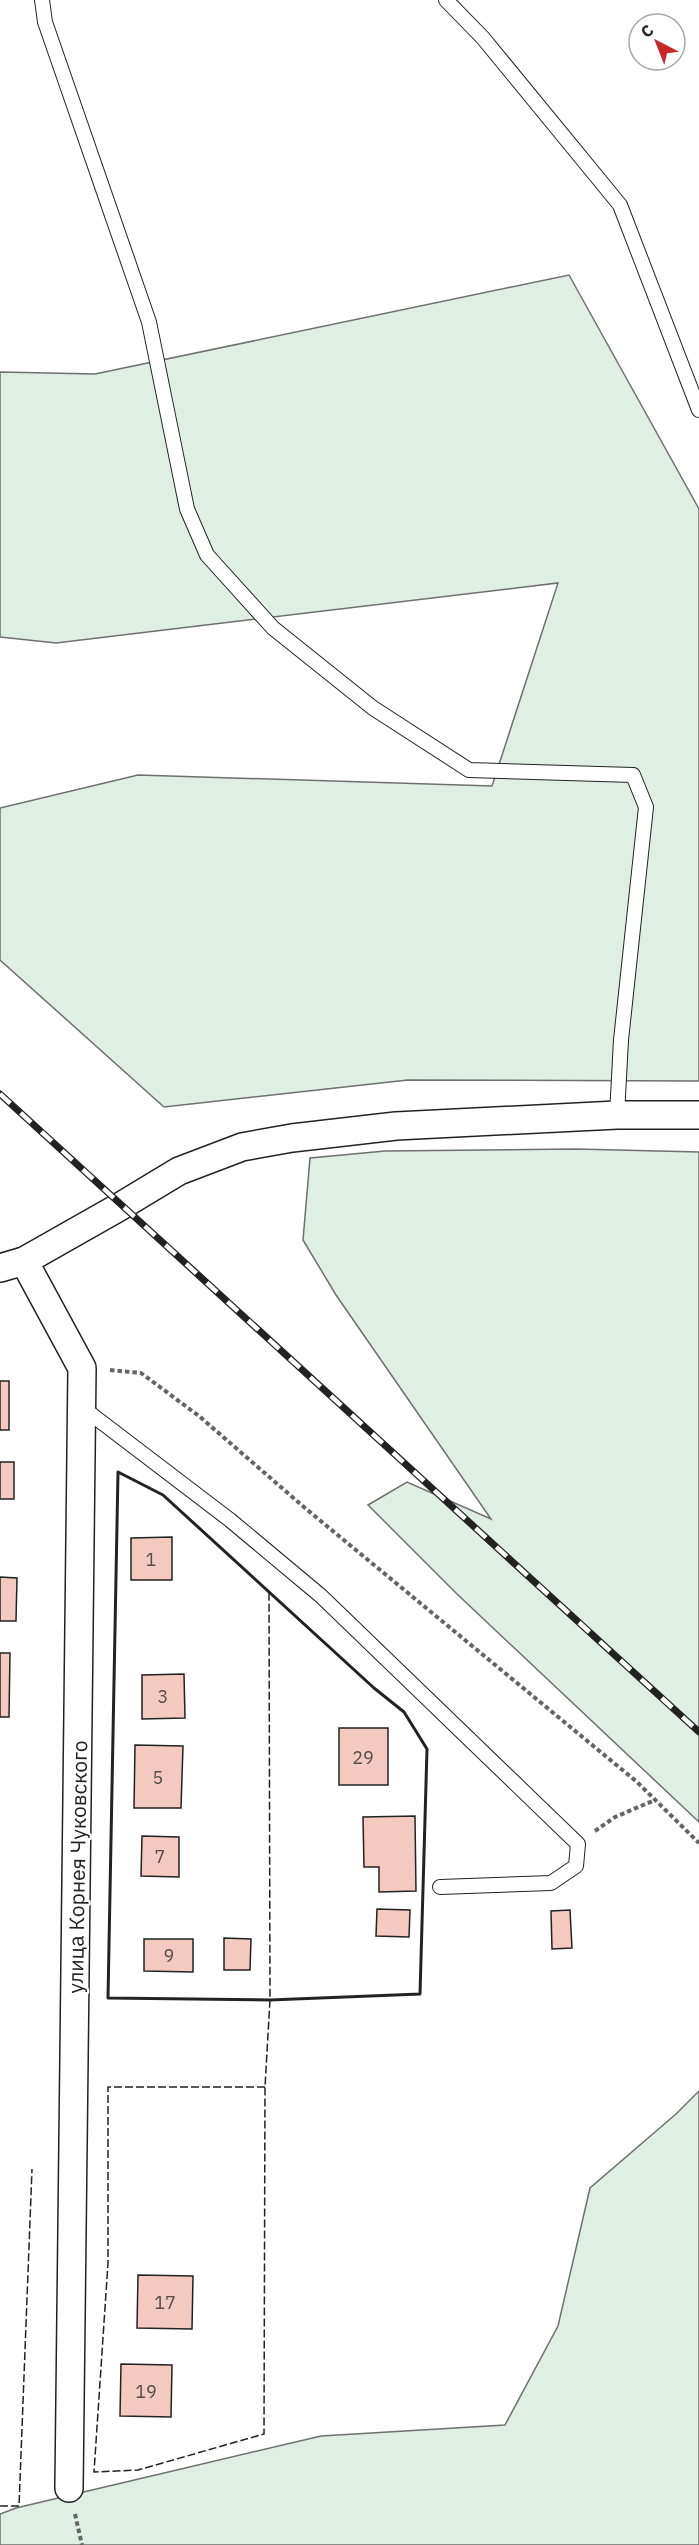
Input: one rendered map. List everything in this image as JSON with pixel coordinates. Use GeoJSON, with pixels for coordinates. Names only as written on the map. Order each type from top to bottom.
{"type":"FeatureCollection","features":[{"type":"Feature","properties":{"kind":"street"},"geometry":{"type":"LineString","coordinates":[[12,1264],[121,1206],[179,1170],[242,1147],[292,1138],[396,1126],[617,1115],[699,1115]]}},
{"type":"Feature","properties":{"kind":"street","name":"улица Корнея Чуковского"},"geometry":{"type":"LineString","coordinates":[[12,1264],[82,1368],[69,2488]]}},
{"type":"Feature","properties":{"kind":"lane"},"geometry":{"type":"LineString","coordinates":[[42,0],[45,22],[150,322],[187,508],[207,555],[273,628],[373,708],[469,770],[633,775],[646,807],[621,1040],[617,1115]]}},
{"type":"Feature","properties":{"kind":"lane"},"geometry":{"type":"LineString","coordinates":[[446,0],[483,38],[620,205],[699,410]]}},
{"type":"Feature","properties":{"kind":"lane"},"geometry":{"type":"LineString","coordinates":[[83,1408],[230,1520],[321,1596],[578,1844],[576,1866],[550,1883],[440,1887]]}},
{"type":"Feature","properties":{"kind":"path"},"geometry":{"type":"LineString","coordinates":[[82,1368],[141,1373],[199,1416],[306,1508],[628,1775],[699,1843]]}},
{"type":"Feature","properties":{"kind":"path"},"geometry":{"type":"LineString","coordinates":[[578,1844],[615,1817],[655,1800]]}},
{"type":"Feature","properties":{"kind":"green space"},"geometry":{"type":"Polygon","coordinates":[[[569,275],[699,509],[699,1081],[408,1080],[164,1107],[0,960],[0,808],[138,775],[492,786],[558,583],[56,643],[0,637],[0,372],[95,374],[569,275]]]}},
{"type":"Feature","properties":{"kind":"green space"},"geometry":{"type":"Polygon","coordinates":[[[576,1149],[699,1152],[699,1822],[457,1594],[368,1505],[407,1482],[491,1519],[336,1295],[303,1240],[310,1158],[385,1151],[576,1149]]]}},
{"type":"Feature","properties":{"kind":"green space"},"geometry":{"type":"Polygon","coordinates":[[[699,2091],[699,2545],[0,2545],[0,2514],[16,2508],[321,2436],[505,2425],[558,2326],[590,2188],[676,2114],[699,2091]]]}},
{"type":"Feature","properties":{"kind":"building"},"geometry":{"type":"Polygon","coordinates":[[[0,1381],[9,1381],[9,1430],[0,1430],[0,1381]]]}},
{"type":"Feature","properties":{"kind":"building"},"geometry":{"type":"Polygon","coordinates":[[[0,1462],[14,1462],[14,1499],[0,1499],[0,1462]]]}},
{"type":"Feature","properties":{"kind":"building"},"geometry":{"type":"Polygon","coordinates":[[[172,1537],[172,1580],[131,1580],[131,1538],[172,1537]]]}},
{"type":"Feature","properties":{"kind":"building"},"geometry":{"type":"Polygon","coordinates":[[[0,1577],[17,1578],[16,1621],[0,1621],[0,1577]]]}},
{"type":"Feature","properties":{"kind":"building"},"geometry":{"type":"Polygon","coordinates":[[[0,1653],[10,1653],[9,1717],[0,1717],[0,1653]]]}},
{"type":"Feature","properties":{"kind":"building"},"geometry":{"type":"Polygon","coordinates":[[[184,1674],[185,1718],[142,1719],[142,1675],[184,1674]]]}},
{"type":"Feature","properties":{"kind":"building"},"geometry":{"type":"Polygon","coordinates":[[[339,1728],[388,1728],[388,1785],[339,1785],[339,1728]]]}},
{"type":"Feature","properties":{"kind":"building"},"geometry":{"type":"Polygon","coordinates":[[[135,1745],[183,1746],[181,1808],[134,1808],[135,1745]]]}},
{"type":"Feature","properties":{"kind":"building"},"geometry":{"type":"Polygon","coordinates":[[[415,1816],[416,1891],[379,1892],[379,1867],[364,1867],[363,1817],[415,1816]]]}},
{"type":"Feature","properties":{"kind":"building"},"geometry":{"type":"Polygon","coordinates":[[[142,1836],[179,1837],[179,1877],[141,1876],[142,1836]]]}},
{"type":"Feature","properties":{"kind":"building"},"geometry":{"type":"Polygon","coordinates":[[[377,1909],[410,1910],[409,1937],[376,1936],[377,1909]]]}},
{"type":"Feature","properties":{"kind":"building"},"geometry":{"type":"Polygon","coordinates":[[[570,1910],[572,1948],[552,1949],[551,1911],[570,1910]]]}},
{"type":"Feature","properties":{"kind":"building"},"geometry":{"type":"Polygon","coordinates":[[[224,1938],[251,1939],[250,1970],[224,1970],[224,1938]]]}},
{"type":"Feature","properties":{"kind":"building"},"geometry":{"type":"Polygon","coordinates":[[[144,1939],[193,1939],[193,1972],[144,1971],[144,1939]]]}},
{"type":"Feature","properties":{"kind":"building"},"geometry":{"type":"Polygon","coordinates":[[[138,2275],[193,2276],[192,2329],[137,2328],[138,2275]]]}},
{"type":"Feature","properties":{"kind":"building"},"geometry":{"type":"Polygon","coordinates":[[[121,2364],[172,2365],[171,2417],[120,2416],[121,2364]]]}},
{"type":"Feature","properties":{"kind":"railway"},"geometry":{"type":"LineString","coordinates":[[0,1094],[699,1732]]}},
{"type":"Feature","properties":{"kind":"fence"},"geometry":{"type":"LineString","coordinates":[[265,2087],[108,2087],[108,2263],[94,2472],[138,2470],[264,2434],[265,2087],[270,2000],[269,1591]]}},
{"type":"Feature","properties":{"kind":"fence"},"geometry":{"type":"LineString","coordinates":[[0,2506],[19,2506],[32,2169]]}},
{"type":"Feature","properties":{"kind":"wall"},"geometry":{"type":"LineString","coordinates":[[118,1472],[163,1495],[374,1688],[404,1712],[427,1749],[420,1994],[270,2000],[108,1998],[118,1472]]}}]}
